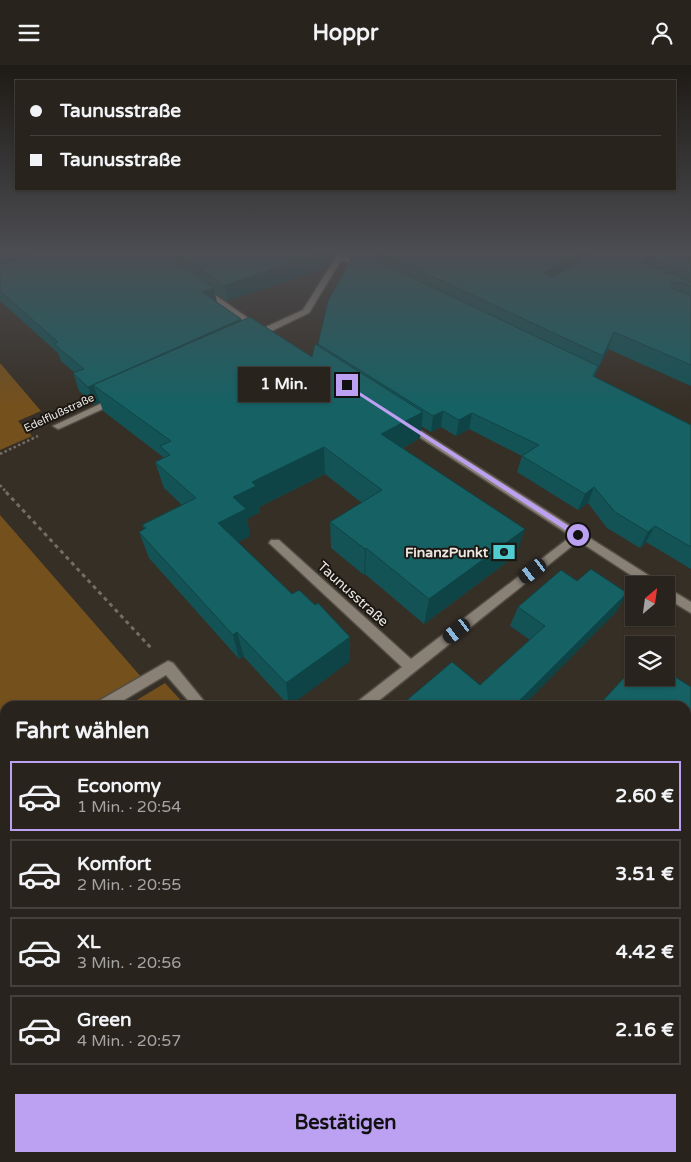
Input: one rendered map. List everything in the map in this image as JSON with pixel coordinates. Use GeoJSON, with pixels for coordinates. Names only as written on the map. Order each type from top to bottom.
{"type":"FeatureCollection","features":[{"type":"Feature","properties":{"kind":"street"},"geometry":{"type":"LineString","coordinates":[[220,302],[268,334]]}},
{"type":"Feature","properties":{"kind":"street"},"geometry":{"type":"LineString","coordinates":[[246,340],[268,334],[306,311],[311,302]]}},
{"type":"Feature","properties":{"kind":"street","name":"Edelflußstraße"},"geometry":{"type":"LineString","coordinates":[[58,426],[121,397]]}},
{"type":"Feature","properties":{"kind":"street"},"geometry":{"type":"LineString","coordinates":[[396,417],[641,576]]}},
{"type":"Feature","properties":{"kind":"street"},"geometry":{"type":"LineString","coordinates":[[368,701],[578,535]]}},
{"type":"Feature","properties":{"kind":"street","name":"Taunusstraße"},"geometry":{"type":"LineString","coordinates":[[274,543],[412,667]]}},
{"type":"Feature","properties":{"kind":"street"},"geometry":{"type":"LineString","coordinates":[[675,598],[691,608]]}},
{"type":"Feature","properties":{"kind":"street"},"geometry":{"type":"LineString","coordinates":[[110,701],[168,667],[197,701]]}},
{"type":"Feature","properties":{"kind":"path","name":"Edelflußstraße"},"geometry":{"type":"LineString","coordinates":[[0,454],[58,426]]}},
{"type":"Feature","properties":{"kind":"path"},"geometry":{"type":"LineString","coordinates":[[0,485],[168,667]]}},
{"type":"Feature","properties":{"kind":"shaded area"},"geometry":{"type":"Polygon","coordinates":[[[0,363],[41,411],[18,421],[32,436],[0,450],[0,363]]]}},
{"type":"Feature","properties":{"kind":"shaded area"},"geometry":{"type":"Polygon","coordinates":[[[0,515],[142,678],[97,701],[0,701],[0,515]]]}},
{"type":"Feature","properties":{"kind":"shaded area"},"geometry":{"type":"Polygon","coordinates":[[[165,683],[181,701],[135,701],[165,683]]]}},
{"type":"Feature","properties":{"kind":"building"},"geometry":{"type":"Polygon","coordinates":[[[13,302],[217,302],[241,319],[88,387],[73,373],[84,369],[54,344],[58,342],[13,302]]]}},
{"type":"Feature","properties":{"kind":"building"},"geometry":{"type":"Polygon","coordinates":[[[328,302],[464,302],[598,366],[593,376],[691,425],[691,547],[655,526],[648,532],[615,512],[594,487],[585,494],[522,456],[539,445],[472,413],[459,420],[443,411],[433,416],[318,344],[328,302]]]}},
{"type":"Feature","properties":{"kind":"building"},"geometry":{"type":"Polygon","coordinates":[[[488,302],[691,302],[691,365],[614,332],[603,356],[488,302]]]}},
{"type":"Feature","properties":{"kind":"building"},"geometry":{"type":"Polygon","coordinates":[[[250,317],[312,357],[315,344],[423,412],[381,434],[525,529],[429,599],[366,548],[330,522],[382,490],[324,447],[252,482],[256,486],[233,497],[246,509],[218,523],[292,594],[299,590],[315,605],[318,603],[350,637],[286,683],[237,632],[233,635],[139,532],[146,528],[142,525],[196,498],[155,462],[170,455],[160,446],[171,441],[93,385],[250,317]]]}},
{"type":"Feature","properties":{"kind":"building"},"geometry":{"type":"Polygon","coordinates":[[[591,569],[625,592],[625,595],[519,701],[406,701],[452,662],[480,685],[545,626],[518,607],[561,570],[577,581],[591,569]]]}},
{"type":"Feature","properties":{"kind":"building"},"geometry":{"type":"Polygon","coordinates":[[[625,677],[625,686],[675,686],[675,677],[691,687],[691,701],[603,701],[625,677]]]}},
{"type":"Feature","properties":{"kind":"place","name":"FinanzPunkt"},"geometry":{"type":"Point","coordinates":[504,552]}},
{"type":"Feature","properties":{"kind":"route"},"geometry":{"type":"LineString","coordinates":[[347,385],[578,535]]}}]}
